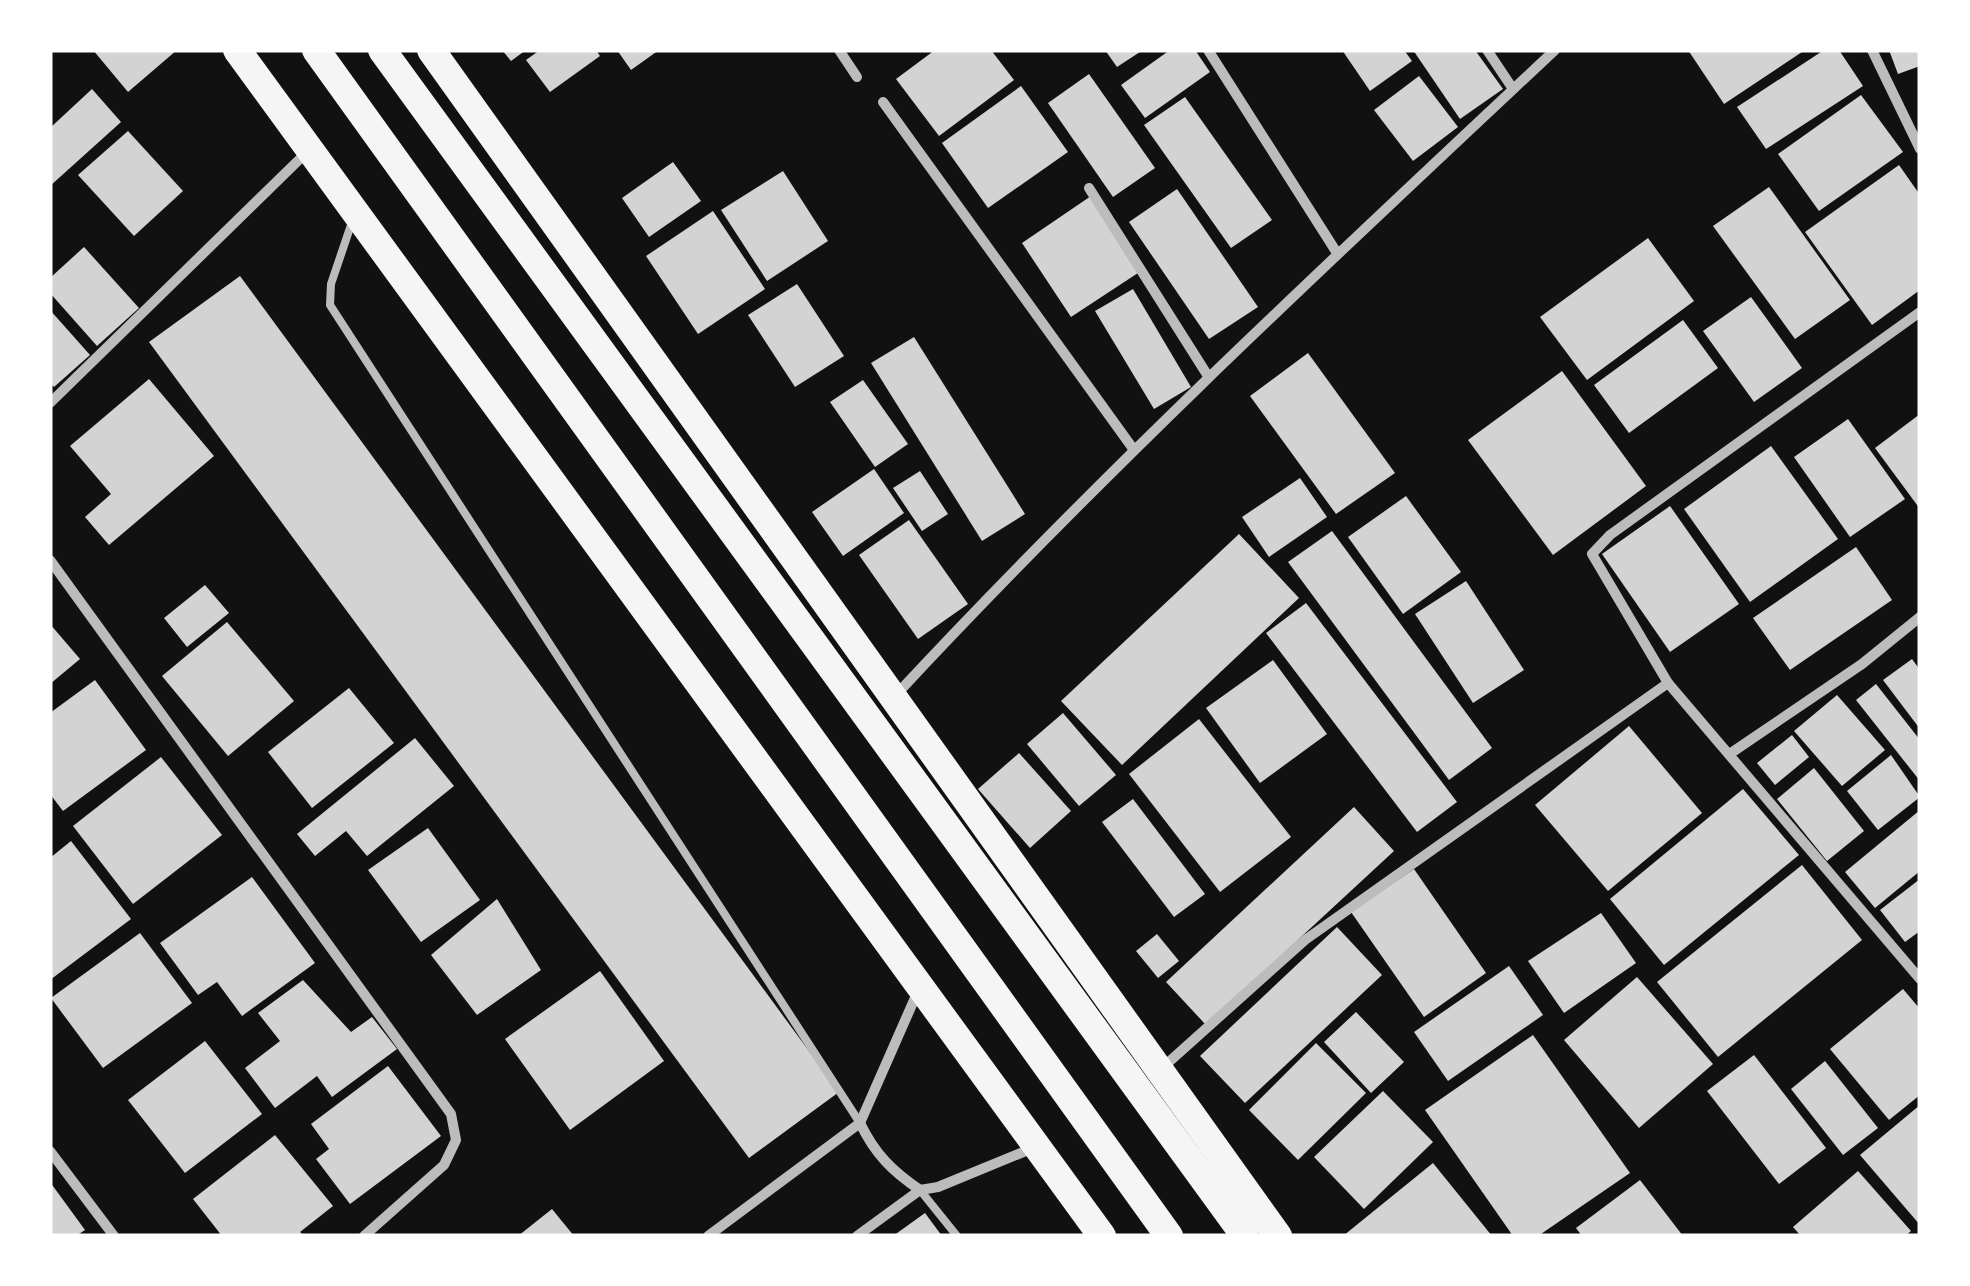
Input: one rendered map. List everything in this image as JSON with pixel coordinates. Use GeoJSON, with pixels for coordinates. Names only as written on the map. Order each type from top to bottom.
{"type":"FeatureCollection","features":[{"type":"Feature","properties":{"kind":"highway"},"geometry":{"type":"LineString","coordinates":[[236,50],[1102,1236]]}},
{"type":"Feature","properties":{"kind":"highway"},"geometry":{"type":"LineString","coordinates":[[316,50],[1169,1236]]}},
{"type":"Feature","properties":{"kind":"highway"},"geometry":{"type":"LineString","coordinates":[[382,50],[1244,1236]]}},
{"type":"Feature","properties":{"kind":"highway"},"geometry":{"type":"LineString","coordinates":[[431,50],[1278,1236]]}},
{"type":"Feature","properties":{"kind":"street"},"geometry":{"type":"LineString","coordinates":[[839,50],[857,76]]}},
{"type":"Feature","properties":{"kind":"street"},"geometry":{"type":"LineString","coordinates":[[1208,50],[1337,253]]}},
{"type":"Feature","properties":{"kind":"street"},"geometry":{"type":"LineString","coordinates":[[1487,50],[1513,89]]}},
{"type":"Feature","properties":{"kind":"street"},"geometry":{"type":"LineString","coordinates":[[894,698],[1208,376],[1555,50]]}},
{"type":"Feature","properties":{"kind":"street"},"geometry":{"type":"LineString","coordinates":[[1872,50],[1916,130],[1920,149]]}},
{"type":"Feature","properties":{"kind":"street"},"geometry":{"type":"LineString","coordinates":[[883,102],[1134,450]]}},
{"type":"Feature","properties":{"kind":"street"},"geometry":{"type":"LineString","coordinates":[[50,403],[309,151]]}},
{"type":"Feature","properties":{"kind":"street"},"geometry":{"type":"LineString","coordinates":[[1088,188],[1208,376]]}},
{"type":"Feature","properties":{"kind":"street"},"geometry":{"type":"LineString","coordinates":[[1920,312],[1593,548],[1594,562],[1668,683],[1920,978]]}},
{"type":"Feature","properties":{"kind":"street"},"geometry":{"type":"LineString","coordinates":[[50,560],[451,1114],[456,1140],[452,1154],[378,1232],[364,1236]]}},
{"type":"Feature","properties":{"kind":"street"},"geometry":{"type":"LineString","coordinates":[[1731,754],[1862,664],[1920,617]]}},
{"type":"Feature","properties":{"kind":"street"},"geometry":{"type":"LineString","coordinates":[[1160,1070],[1305,940],[1668,683]]}},
{"type":"Feature","properties":{"kind":"street"},"geometry":{"type":"LineString","coordinates":[[708,1236],[860,1123],[919,987]]}},
{"type":"Feature","properties":{"kind":"street"},"geometry":{"type":"LineString","coordinates":[[860,1123],[890,1170],[920,1190]]}},
{"type":"Feature","properties":{"kind":"street"},"geometry":{"type":"LineString","coordinates":[[857,1236],[920,1190],[938,1188],[1038,1146]]}},
{"type":"Feature","properties":{"kind":"street"},"geometry":{"type":"LineString","coordinates":[[50,1151],[114,1236]]}},
{"type":"Feature","properties":{"kind":"lane"},"geometry":{"type":"LineString","coordinates":[[355,214],[332,284],[330,305],[860,1123]]}},
{"type":"Feature","properties":{"kind":"lane"},"geometry":{"type":"LineString","coordinates":[[920,1190],[956,1236]]}},
{"type":"Feature","properties":{"kind":"building"},"geometry":{"type":"Polygon","coordinates":[[[93,50],[177,50],[128,92],[93,50]]]}},
{"type":"Feature","properties":{"kind":"building"},"geometry":{"type":"Polygon","coordinates":[[[502,50],[526,50],[511,61],[502,50]]]}},
{"type":"Feature","properties":{"kind":"building"},"geometry":{"type":"Polygon","coordinates":[[[540,50],[596,50],[600,56],[550,92],[526,60],[540,50]]]}},
{"type":"Feature","properties":{"kind":"building"},"geometry":{"type":"Polygon","coordinates":[[[617,50],[659,50],[631,70],[617,50]]]}},
{"type":"Feature","properties":{"kind":"building"},"geometry":{"type":"Polygon","coordinates":[[[935,50],[991,50],[1014,80],[939,136],[896,79],[935,50]]]}},
{"type":"Feature","properties":{"kind":"building"},"geometry":{"type":"Polygon","coordinates":[[[1105,50],[1143,50],[1117,67],[1105,50]]]}},
{"type":"Feature","properties":{"kind":"building"},"geometry":{"type":"Polygon","coordinates":[[[1170,50],[1195,50],[1210,72],[1145,118],[1121,85],[1170,50]]]}},
{"type":"Feature","properties":{"kind":"building"},"geometry":{"type":"Polygon","coordinates":[[[1342,50],[1404,50],[1412,61],[1370,91],[1342,50]]]}},
{"type":"Feature","properties":{"kind":"building"},"geometry":{"type":"Polygon","coordinates":[[[1413,50],[1475,50],[1503,89],[1460,119],[1413,50]]]}},
{"type":"Feature","properties":{"kind":"building"},"geometry":{"type":"Polygon","coordinates":[[[1688,50],[1805,50],[1724,104],[1688,50]]]}},
{"type":"Feature","properties":{"kind":"building"},"geometry":{"type":"Polygon","coordinates":[[[1824,50],[1839,50],[1863,86],[1766,149],[1737,107],[1824,50]]]}},
{"type":"Feature","properties":{"kind":"building"},"geometry":{"type":"Polygon","coordinates":[[[1889,50],[1920,50],[1920,66],[1898,74],[1889,50]]]}},
{"type":"Feature","properties":{"kind":"building"},"geometry":{"type":"Polygon","coordinates":[[[1089,74],[1155,168],[1113,197],[1048,103],[1089,74]]]}},
{"type":"Feature","properties":{"kind":"building"},"geometry":{"type":"Polygon","coordinates":[[[1419,76],[1458,127],[1413,161],[1374,110],[1419,76]]]}},
{"type":"Feature","properties":{"kind":"building"},"geometry":{"type":"Polygon","coordinates":[[[1021,86],[1068,152],[988,208],[942,143],[1021,86]]]}},
{"type":"Feature","properties":{"kind":"building"},"geometry":{"type":"Polygon","coordinates":[[[92,89],[121,122],[50,186],[50,128],[92,89]]]}},
{"type":"Feature","properties":{"kind":"building"},"geometry":{"type":"Polygon","coordinates":[[[1861,95],[1903,152],[1819,211],[1778,154],[1861,95]]]}},
{"type":"Feature","properties":{"kind":"building"},"geometry":{"type":"Polygon","coordinates":[[[1185,97],[1272,220],[1231,248],[1144,125],[1185,97]]]}},
{"type":"Feature","properties":{"kind":"building"},"geometry":{"type":"Polygon","coordinates":[[[128,131],[183,191],[134,236],[78,175],[128,131]]]}},
{"type":"Feature","properties":{"kind":"building"},"geometry":{"type":"Polygon","coordinates":[[[673,162],[701,201],[649,237],[622,198],[673,162]]]}},
{"type":"Feature","properties":{"kind":"building"},"geometry":{"type":"Polygon","coordinates":[[[1899,165],[1920,195],[1920,290],[1872,325],[1805,232],[1899,165]]]}},
{"type":"Feature","properties":{"kind":"building"},"geometry":{"type":"Polygon","coordinates":[[[783,171],[828,241],[767,281],[721,210],[783,171]]]}},
{"type":"Feature","properties":{"kind":"building"},"geometry":{"type":"Polygon","coordinates":[[[1769,187],[1850,300],[1795,339],[1713,226],[1769,187]]]}},
{"type":"Feature","properties":{"kind":"building"},"geometry":{"type":"Polygon","coordinates":[[[1177,189],[1258,307],[1209,339],[1129,222],[1177,189]]]}},
{"type":"Feature","properties":{"kind":"building"},"geometry":{"type":"Polygon","coordinates":[[[1091,196],[1141,271],[1071,317],[1022,243],[1091,196]]]}},
{"type":"Feature","properties":{"kind":"building"},"geometry":{"type":"Polygon","coordinates":[[[713,211],[765,289],[698,334],[646,256],[713,211]]]}},
{"type":"Feature","properties":{"kind":"building"},"geometry":{"type":"Polygon","coordinates":[[[1648,238],[1694,301],[1587,380],[1540,317],[1648,238]]]}},
{"type":"Feature","properties":{"kind":"building"},"geometry":{"type":"Polygon","coordinates":[[[84,247],[139,308],[97,346],[50,293],[50,278],[84,247]]]}},
{"type":"Feature","properties":{"kind":"building"},"geometry":{"type":"Polygon","coordinates":[[[240,276],[839,1092],[749,1158],[149,342],[240,276]]]}},
{"type":"Feature","properties":{"kind":"building"},"geometry":{"type":"Polygon","coordinates":[[[797,284],[844,356],[795,387],[748,315],[797,284]]]}},
{"type":"Feature","properties":{"kind":"building"},"geometry":{"type":"Polygon","coordinates":[[[1133,289],[1191,387],[1154,409],[1095,311],[1133,289]]]}},
{"type":"Feature","properties":{"kind":"building"},"geometry":{"type":"Polygon","coordinates":[[[1751,297],[1802,368],[1754,402],[1703,331],[1751,297]]]}},
{"type":"Feature","properties":{"kind":"building"},"geometry":{"type":"Polygon","coordinates":[[[50,310],[90,355],[54,387],[50,383],[50,310]]]}},
{"type":"Feature","properties":{"kind":"building"},"geometry":{"type":"Polygon","coordinates":[[[1683,320],[1718,368],[1629,433],[1594,385],[1683,320]]]}},
{"type":"Feature","properties":{"kind":"building"},"geometry":{"type":"Polygon","coordinates":[[[914,337],[1025,514],[982,541],[871,363],[914,337]]]}},
{"type":"Feature","properties":{"kind":"building"},"geometry":{"type":"Polygon","coordinates":[[[1308,353],[1395,473],[1336,514],[1250,396],[1308,353]]]}},
{"type":"Feature","properties":{"kind":"building"},"geometry":{"type":"Polygon","coordinates":[[[1562,371],[1646,486],[1553,555],[1468,440],[1562,371]]]}},
{"type":"Feature","properties":{"kind":"building"},"geometry":{"type":"Polygon","coordinates":[[[149,379],[214,456],[109,545],[85,517],[111,494],[70,446],[149,379]]]}},
{"type":"Feature","properties":{"kind":"building"},"geometry":{"type":"Polygon","coordinates":[[[863,380],[908,444],[875,467],[830,402],[863,380]]]}},
{"type":"Feature","properties":{"kind":"building"},"geometry":{"type":"Polygon","coordinates":[[[1920,414],[1920,509],[1875,448],[1920,414]]]}},
{"type":"Feature","properties":{"kind":"building"},"geometry":{"type":"Polygon","coordinates":[[[1848,419],[1905,499],[1850,537],[1794,457],[1848,419]]]}},
{"type":"Feature","properties":{"kind":"building"},"geometry":{"type":"Polygon","coordinates":[[[1771,446],[1838,539],[1750,602],[1684,509],[1771,446]]]}},
{"type":"Feature","properties":{"kind":"building"},"geometry":{"type":"Polygon","coordinates":[[[874,469],[904,513],[843,556],[812,512],[874,469]]]}},
{"type":"Feature","properties":{"kind":"building"},"geometry":{"type":"Polygon","coordinates":[[[920,471],[948,514],[922,531],[893,488],[920,471]]]}},
{"type":"Feature","properties":{"kind":"building"},"geometry":{"type":"Polygon","coordinates":[[[1300,478],[1327,517],[1269,557],[1242,517],[1300,478]]]}},
{"type":"Feature","properties":{"kind":"building"},"geometry":{"type":"Polygon","coordinates":[[[1406,496],[1461,572],[1403,614],[1348,537],[1406,496]]]}},
{"type":"Feature","properties":{"kind":"building"},"geometry":{"type":"Polygon","coordinates":[[[1670,506],[1739,604],[1670,652],[1602,554],[1670,506]]]}},
{"type":"Feature","properties":{"kind":"building"},"geometry":{"type":"Polygon","coordinates":[[[909,520],[968,604],[918,639],[859,555],[909,520]]]}},
{"type":"Feature","properties":{"kind":"building"},"geometry":{"type":"Polygon","coordinates":[[[1332,531],[1492,748],[1449,780],[1288,562],[1332,531]]]}},
{"type":"Feature","properties":{"kind":"building"},"geometry":{"type":"Polygon","coordinates":[[[1239,534],[1299,598],[1122,765],[1061,701],[1239,534]]]}},
{"type":"Feature","properties":{"kind":"building"},"geometry":{"type":"Polygon","coordinates":[[[1856,547],[1892,600],[1790,670],[1753,618],[1856,547]]]}},
{"type":"Feature","properties":{"kind":"building"},"geometry":{"type":"Polygon","coordinates":[[[1466,581],[1524,670],[1473,703],[1415,614],[1466,581]]]}},
{"type":"Feature","properties":{"kind":"building"},"geometry":{"type":"Polygon","coordinates":[[[205,585],[229,613],[187,647],[164,618],[205,585]]]}},
{"type":"Feature","properties":{"kind":"building"},"geometry":{"type":"Polygon","coordinates":[[[1306,603],[1457,802],[1417,832],[1266,633],[1306,603]]]}},
{"type":"Feature","properties":{"kind":"building"},"geometry":{"type":"Polygon","coordinates":[[[227,622],[294,701],[228,756],[162,676],[227,622]]]}},
{"type":"Feature","properties":{"kind":"building"},"geometry":{"type":"Polygon","coordinates":[[[50,624],[80,659],[50,684],[50,624]]]}},
{"type":"Feature","properties":{"kind":"building"},"geometry":{"type":"Polygon","coordinates":[[[1912,659],[1920,670],[1920,729],[1883,680],[1912,659]]]}},
{"type":"Feature","properties":{"kind":"building"},"geometry":{"type":"Polygon","coordinates":[[[1273,660],[1327,734],[1260,783],[1206,708],[1273,660]]]}},
{"type":"Feature","properties":{"kind":"building"},"geometry":{"type":"Polygon","coordinates":[[[95,680],[146,750],[63,811],[50,794],[50,713],[95,680]]]}},
{"type":"Feature","properties":{"kind":"building"},"geometry":{"type":"Polygon","coordinates":[[[1876,684],[1920,740],[1920,781],[1856,700],[1876,684]]]}},
{"type":"Feature","properties":{"kind":"building"},"geometry":{"type":"Polygon","coordinates":[[[349,688],[394,743],[312,808],[268,752],[349,688]]]}},
{"type":"Feature","properties":{"kind":"building"},"geometry":{"type":"Polygon","coordinates":[[[1837,695],[1885,750],[1842,786],[1794,731],[1837,695]]]}},
{"type":"Feature","properties":{"kind":"building"},"geometry":{"type":"Polygon","coordinates":[[[1063,713],[1116,775],[1079,806],[1027,744],[1063,713]]]}},
{"type":"Feature","properties":{"kind":"building"},"geometry":{"type":"Polygon","coordinates":[[[1199,719],[1291,837],[1220,892],[1129,774],[1199,719]]]}},
{"type":"Feature","properties":{"kind":"building"},"geometry":{"type":"Polygon","coordinates":[[[1629,726],[1702,813],[1608,891],[1535,805],[1629,726]]]}},
{"type":"Feature","properties":{"kind":"building"},"geometry":{"type":"Polygon","coordinates":[[[1792,735],[1809,757],[1775,785],[1757,763],[1792,735]]]}},
{"type":"Feature","properties":{"kind":"building"},"geometry":{"type":"Polygon","coordinates":[[[415,738],[454,786],[367,856],[346,831],[315,856],[297,834],[415,738]]]}},
{"type":"Feature","properties":{"kind":"building"},"geometry":{"type":"Polygon","coordinates":[[[1019,753],[1071,811],[1030,848],[978,789],[1019,753]]]}},
{"type":"Feature","properties":{"kind":"building"},"geometry":{"type":"Polygon","coordinates":[[[1891,755],[1920,797],[1878,830],[1847,791],[1891,755]]]}},
{"type":"Feature","properties":{"kind":"building"},"geometry":{"type":"Polygon","coordinates":[[[161,757],[222,835],[133,904],[73,826],[161,757]]]}},
{"type":"Feature","properties":{"kind":"building"},"geometry":{"type":"Polygon","coordinates":[[[1814,768],[1864,831],[1827,861],[1777,799],[1814,768]]]}},
{"type":"Feature","properties":{"kind":"building"},"geometry":{"type":"Polygon","coordinates":[[[1743,789],[1799,855],[1664,965],[1610,899],[1743,789]]]}},
{"type":"Feature","properties":{"kind":"building"},"geometry":{"type":"Polygon","coordinates":[[[1133,799],[1205,894],[1174,917],[1102,822],[1133,799]]]}},
{"type":"Feature","properties":{"kind":"building"},"geometry":{"type":"Polygon","coordinates":[[[1354,807],[1394,851],[1206,1025],[1166,982],[1354,807]]]}},
{"type":"Feature","properties":{"kind":"building"},"geometry":{"type":"Polygon","coordinates":[[[1920,810],[1920,871],[1875,908],[1845,872],[1920,810]]]}},
{"type":"Feature","properties":{"kind":"building"},"geometry":{"type":"Polygon","coordinates":[[[428,828],[480,900],[421,942],[368,870],[428,828]]]}},
{"type":"Feature","properties":{"kind":"building"},"geometry":{"type":"Polygon","coordinates":[[[71,841],[131,919],[50,980],[50,858],[71,841]]]}},
{"type":"Feature","properties":{"kind":"building"},"geometry":{"type":"Polygon","coordinates":[[[1802,865],[1862,940],[1718,1057],[1657,982],[1802,865]]]}},
{"type":"Feature","properties":{"kind":"building"},"geometry":{"type":"Polygon","coordinates":[[[1414,869],[1486,973],[1424,1017],[1351,912],[1414,869]]]}},
{"type":"Feature","properties":{"kind":"building"},"geometry":{"type":"Polygon","coordinates":[[[252,877],[315,963],[242,1016],[217,982],[198,995],[160,943],[252,877]]]}},
{"type":"Feature","properties":{"kind":"building"},"geometry":{"type":"Polygon","coordinates":[[[1920,879],[1920,931],[1905,942],[1880,910],[1920,879]]]}},
{"type":"Feature","properties":{"kind":"building"},"geometry":{"type":"Polygon","coordinates":[[[497,899],[541,970],[477,1015],[431,955],[497,899]]]}},
{"type":"Feature","properties":{"kind":"building"},"geometry":{"type":"Polygon","coordinates":[[[1601,913],[1636,963],[1564,1013],[1528,961],[1601,913]]]}},
{"type":"Feature","properties":{"kind":"building"},"geometry":{"type":"Polygon","coordinates":[[[1337,927],[1382,975],[1245,1103],[1200,1056],[1337,927]]]}},
{"type":"Feature","properties":{"kind":"building"},"geometry":{"type":"Polygon","coordinates":[[[140,933],[192,1003],[103,1068],[51,998],[140,933]]]}},
{"type":"Feature","properties":{"kind":"building"},"geometry":{"type":"Polygon","coordinates":[[[1157,934],[1179,961],[1158,978],[1136,951],[1157,934]]]}},
{"type":"Feature","properties":{"kind":"building"},"geometry":{"type":"Polygon","coordinates":[[[1509,966],[1543,1015],[1448,1081],[1414,1032],[1509,966]]]}},
{"type":"Feature","properties":{"kind":"building"},"geometry":{"type":"Polygon","coordinates":[[[600,971],[664,1061],[570,1130],[505,1039],[600,971]]]}},
{"type":"Feature","properties":{"kind":"building"},"geometry":{"type":"Polygon","coordinates":[[[1637,977],[1713,1064],[1639,1128],[1564,1040],[1637,977]]]}},
{"type":"Feature","properties":{"kind":"building"},"geometry":{"type":"Polygon","coordinates":[[[303,980],[351,1032],[372,1017],[397,1049],[332,1097],[317,1076],[275,1108],[245,1068],[280,1041],[258,1013],[303,980]]]}},
{"type":"Feature","properties":{"kind":"building"},"geometry":{"type":"Polygon","coordinates":[[[1903,989],[1920,1009],[1920,1095],[1889,1120],[1830,1049],[1903,989]]]}},
{"type":"Feature","properties":{"kind":"building"},"geometry":{"type":"Polygon","coordinates":[[[1356,1012],[1404,1062],[1371,1093],[1324,1042],[1356,1012]]]}},
{"type":"Feature","properties":{"kind":"building"},"geometry":{"type":"Polygon","coordinates":[[[1533,1035],[1630,1173],[1538,1236],[1513,1236],[1425,1110],[1533,1035]]]}},
{"type":"Feature","properties":{"kind":"building"},"geometry":{"type":"Polygon","coordinates":[[[205,1041],[262,1114],[185,1173],[128,1100],[205,1041]]]}},
{"type":"Feature","properties":{"kind":"building"},"geometry":{"type":"Polygon","coordinates":[[[1316,1043],[1366,1093],[1298,1160],[1249,1110],[1316,1043]]]}},
{"type":"Feature","properties":{"kind":"building"},"geometry":{"type":"Polygon","coordinates":[[[1754,1055],[1826,1148],[1779,1184],[1707,1091],[1754,1055]]]}},
{"type":"Feature","properties":{"kind":"building"},"geometry":{"type":"Polygon","coordinates":[[[1825,1061],[1878,1128],[1843,1155],[1791,1089],[1825,1061]]]}},
{"type":"Feature","properties":{"kind":"building"},"geometry":{"type":"Polygon","coordinates":[[[388,1066],[441,1136],[350,1204],[316,1159],[329,1149],[311,1124],[388,1066]]]}},
{"type":"Feature","properties":{"kind":"building"},"geometry":{"type":"Polygon","coordinates":[[[1383,1091],[1433,1142],[1364,1209],[1314,1157],[1383,1091]]]}},
{"type":"Feature","properties":{"kind":"building"},"geometry":{"type":"Polygon","coordinates":[[[1920,1105],[1920,1225],[1860,1155],[1920,1105]]]}},
{"type":"Feature","properties":{"kind":"building"},"geometry":{"type":"Polygon","coordinates":[[[275,1135],[333,1206],[300,1232],[304,1236],[222,1236],[193,1199],[275,1135]]]}},
{"type":"Feature","properties":{"kind":"building"},"geometry":{"type":"Polygon","coordinates":[[[1433,1163],[1492,1236],[1343,1236],[1433,1163]]]}},
{"type":"Feature","properties":{"kind":"building"},"geometry":{"type":"Polygon","coordinates":[[[1858,1171],[1911,1231],[1905,1236],[1801,1236],[1793,1227],[1858,1171]]]}},
{"type":"Feature","properties":{"kind":"building"},"geometry":{"type":"Polygon","coordinates":[[[1640,1180],[1683,1236],[1582,1236],[1576,1228],[1640,1180]]]}},
{"type":"Feature","properties":{"kind":"building"},"geometry":{"type":"Polygon","coordinates":[[[50,1182],[85,1230],[76,1236],[50,1236],[50,1182]]]}},
{"type":"Feature","properties":{"kind":"building"},"geometry":{"type":"Polygon","coordinates":[[[552,1209],[574,1236],[518,1236],[552,1209]]]}},
{"type":"Feature","properties":{"kind":"building"},"geometry":{"type":"Polygon","coordinates":[[[925,1213],[942,1236],[893,1236],[925,1213]]]}}]}
